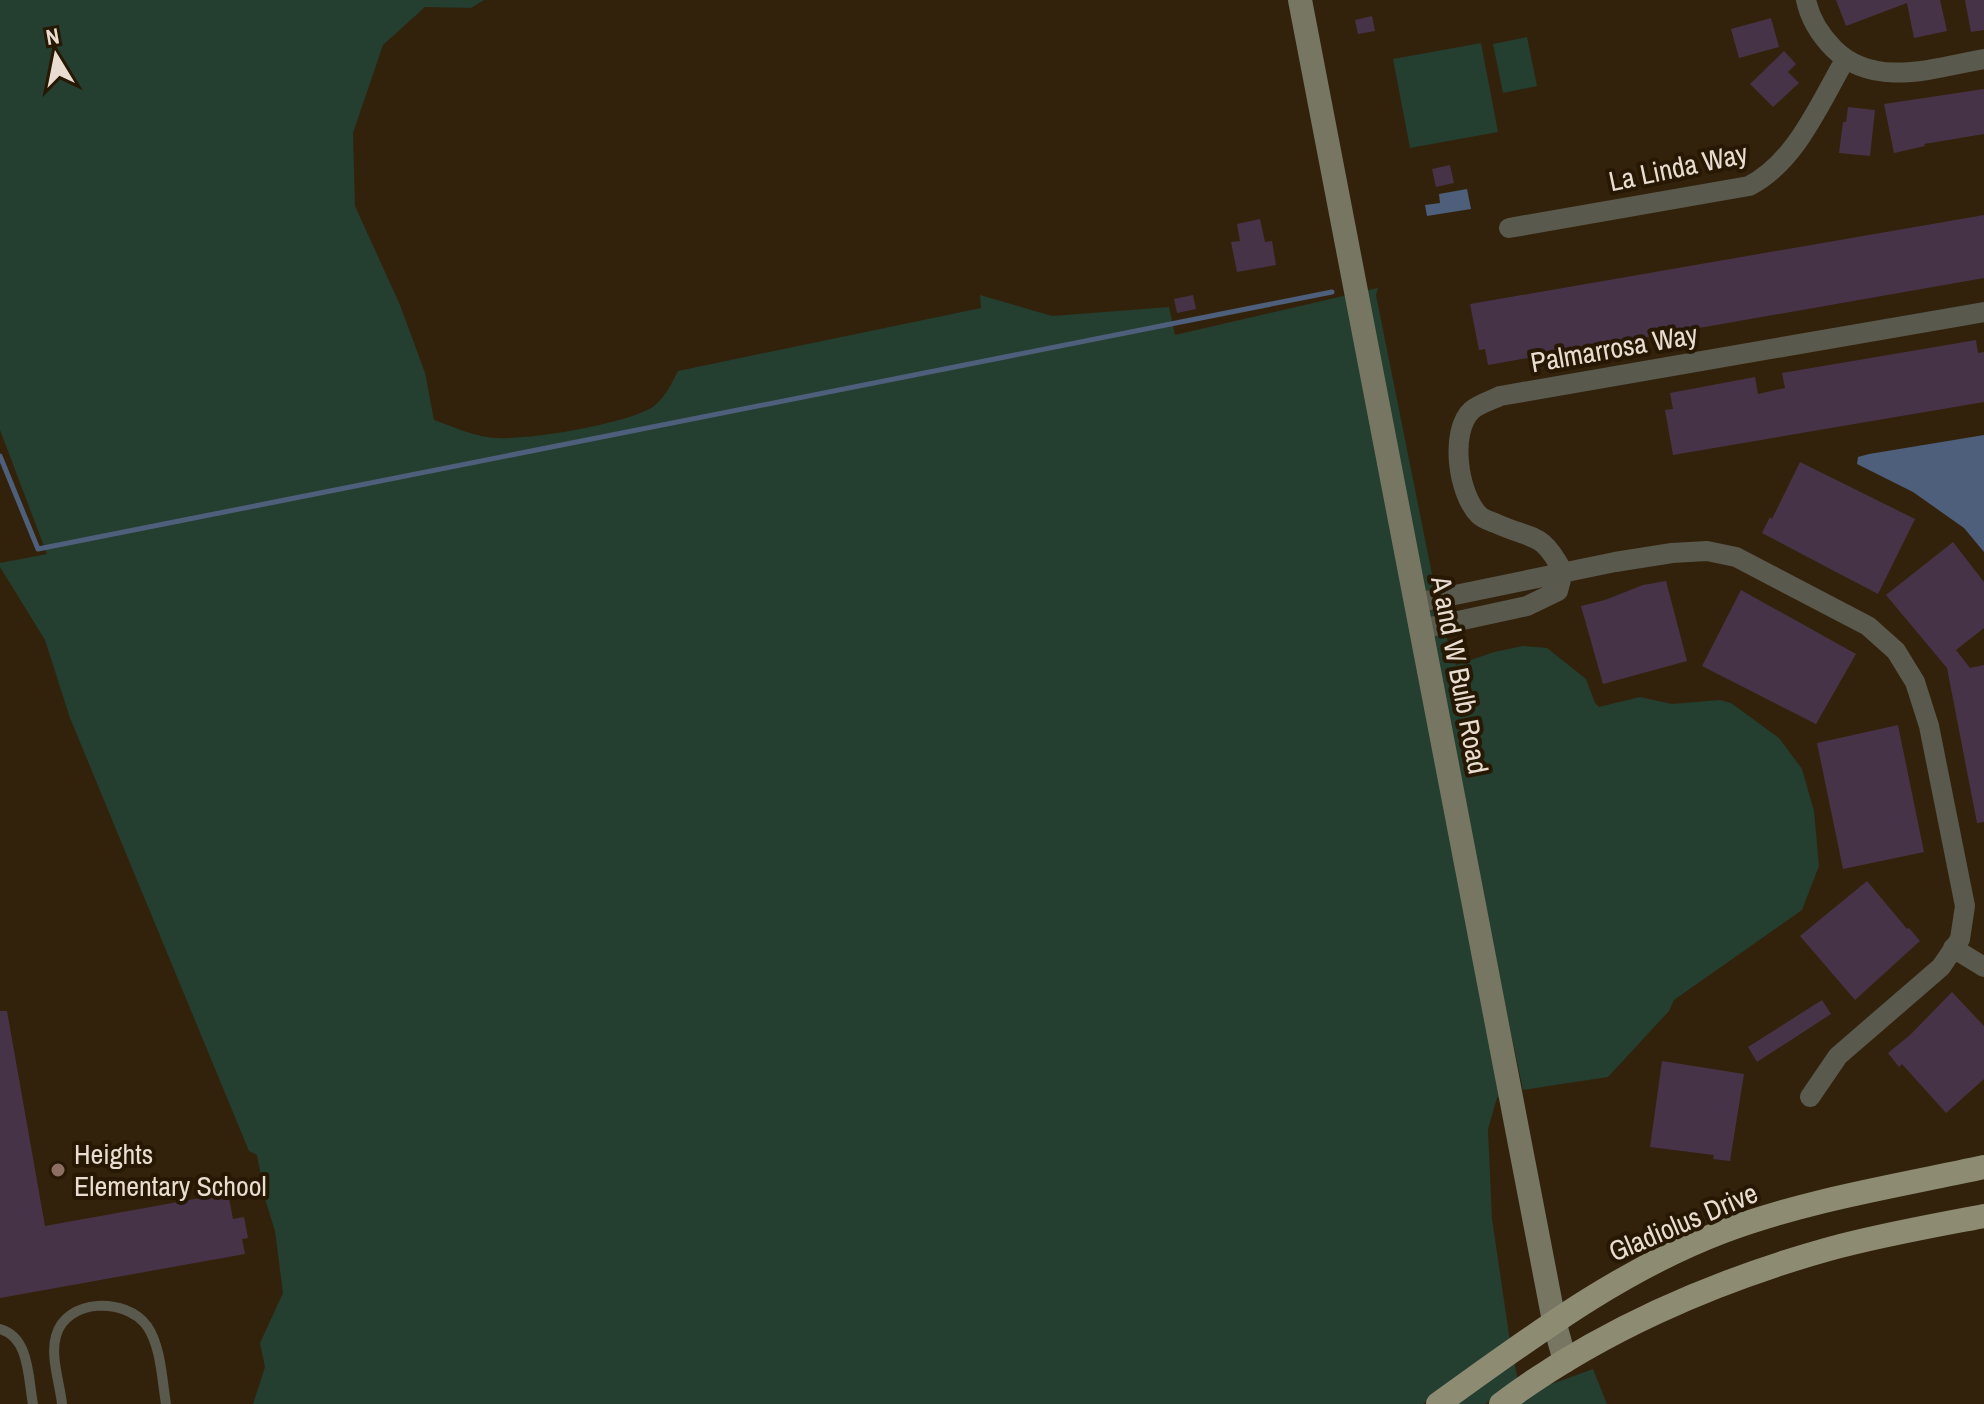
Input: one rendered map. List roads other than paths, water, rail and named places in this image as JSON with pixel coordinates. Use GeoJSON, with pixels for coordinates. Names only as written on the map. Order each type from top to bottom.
{"type":"FeatureCollection","features":[{"type":"Feature","properties":{"kind":"main road","name":"Gladiolus Drive"},"geometry":{"type":"LineString","coordinates":[[1438,1404],[1554,1321],[1645,1266],[1722,1232],[1818,1203],[1984,1167]]}},
{"type":"Feature","properties":{"kind":"main road"},"geometry":{"type":"LineString","coordinates":[[1501,1404],[1565,1361],[1657,1313],[1788,1261],[1894,1234],[1984,1216]]}},
{"type":"Feature","properties":{"kind":"street","name":"A and W Bulb Road"},"geometry":{"type":"LineString","coordinates":[[1300,0],[1554,1321],[1565,1361]]}},
{"type":"Feature","properties":{"kind":"street"},"geometry":{"type":"LineString","coordinates":[[1806,0],[1815,25],[1825,40],[1845,60],[1870,71],[1892,74],[1984,59]]}},
{"type":"Feature","properties":{"kind":"street","name":"La Linda Way"},"geometry":{"type":"LineString","coordinates":[[1509,228],[1749,186],[1768,176],[1783,161],[1845,60]]}},
{"type":"Feature","properties":{"kind":"street","name":"Palmarrosa Way"},"geometry":{"type":"LineString","coordinates":[[1563,572],[1550,547],[1537,538],[1480,517],[1469,501],[1458,463],[1458,439],[1471,410],[1500,396],[1984,312]]}},
{"type":"Feature","properties":{"kind":"street"},"geometry":{"type":"LineString","coordinates":[[1416,603],[1563,572],[1672,553],[1707,551],[1736,557],[1868,626],[1896,651],[1915,682],[1929,726],[1965,906],[1960,939],[1941,967],[1838,1056],[1810,1097]]}},
{"type":"Feature","properties":{"kind":"street"},"geometry":{"type":"LineString","coordinates":[[1421,629],[1527,606],[1558,591],[1563,572]]}},
{"type":"Feature","properties":{"kind":"street"},"geometry":{"type":"LineString","coordinates":[[1953,948],[1984,967]]}},
{"type":"Feature","properties":{"kind":"lane"},"geometry":{"type":"LineString","coordinates":[[1498,586],[1504,611]]}},
{"type":"Feature","properties":{"kind":"lane"},"geometry":{"type":"LineString","coordinates":[[62,1404],[54,1344],[56,1333],[69,1315],[92,1306],[116,1306],[133,1313],[154,1338],[166,1404]]}},
{"type":"Feature","properties":{"kind":"lane"},"geometry":{"type":"LineString","coordinates":[[0,1329],[11,1333],[24,1353],[33,1404]]}},
{"type":"Feature","properties":{"kind":"water"},"geometry":{"type":"Polygon","coordinates":[[[1467,189],[1471,209],[1427,216],[1425,205],[1440,203],[1439,194],[1467,189]]]}},
{"type":"Feature","properties":{"kind":"water"},"geometry":{"type":"Polygon","coordinates":[[[1984,435],[1984,552],[1964,528],[1913,492],[1857,464],[1858,457],[1869,454],[1984,435]]]}},
{"type":"Feature","properties":{"kind":"waterway"},"geometry":{"type":"LineString","coordinates":[[0,456],[38,549],[1332,292]]}},
{"type":"Feature","properties":{"kind":"place","name":"Heights Elementary School"},"geometry":{"type":"Point","coordinates":[58,1170]}}]}
